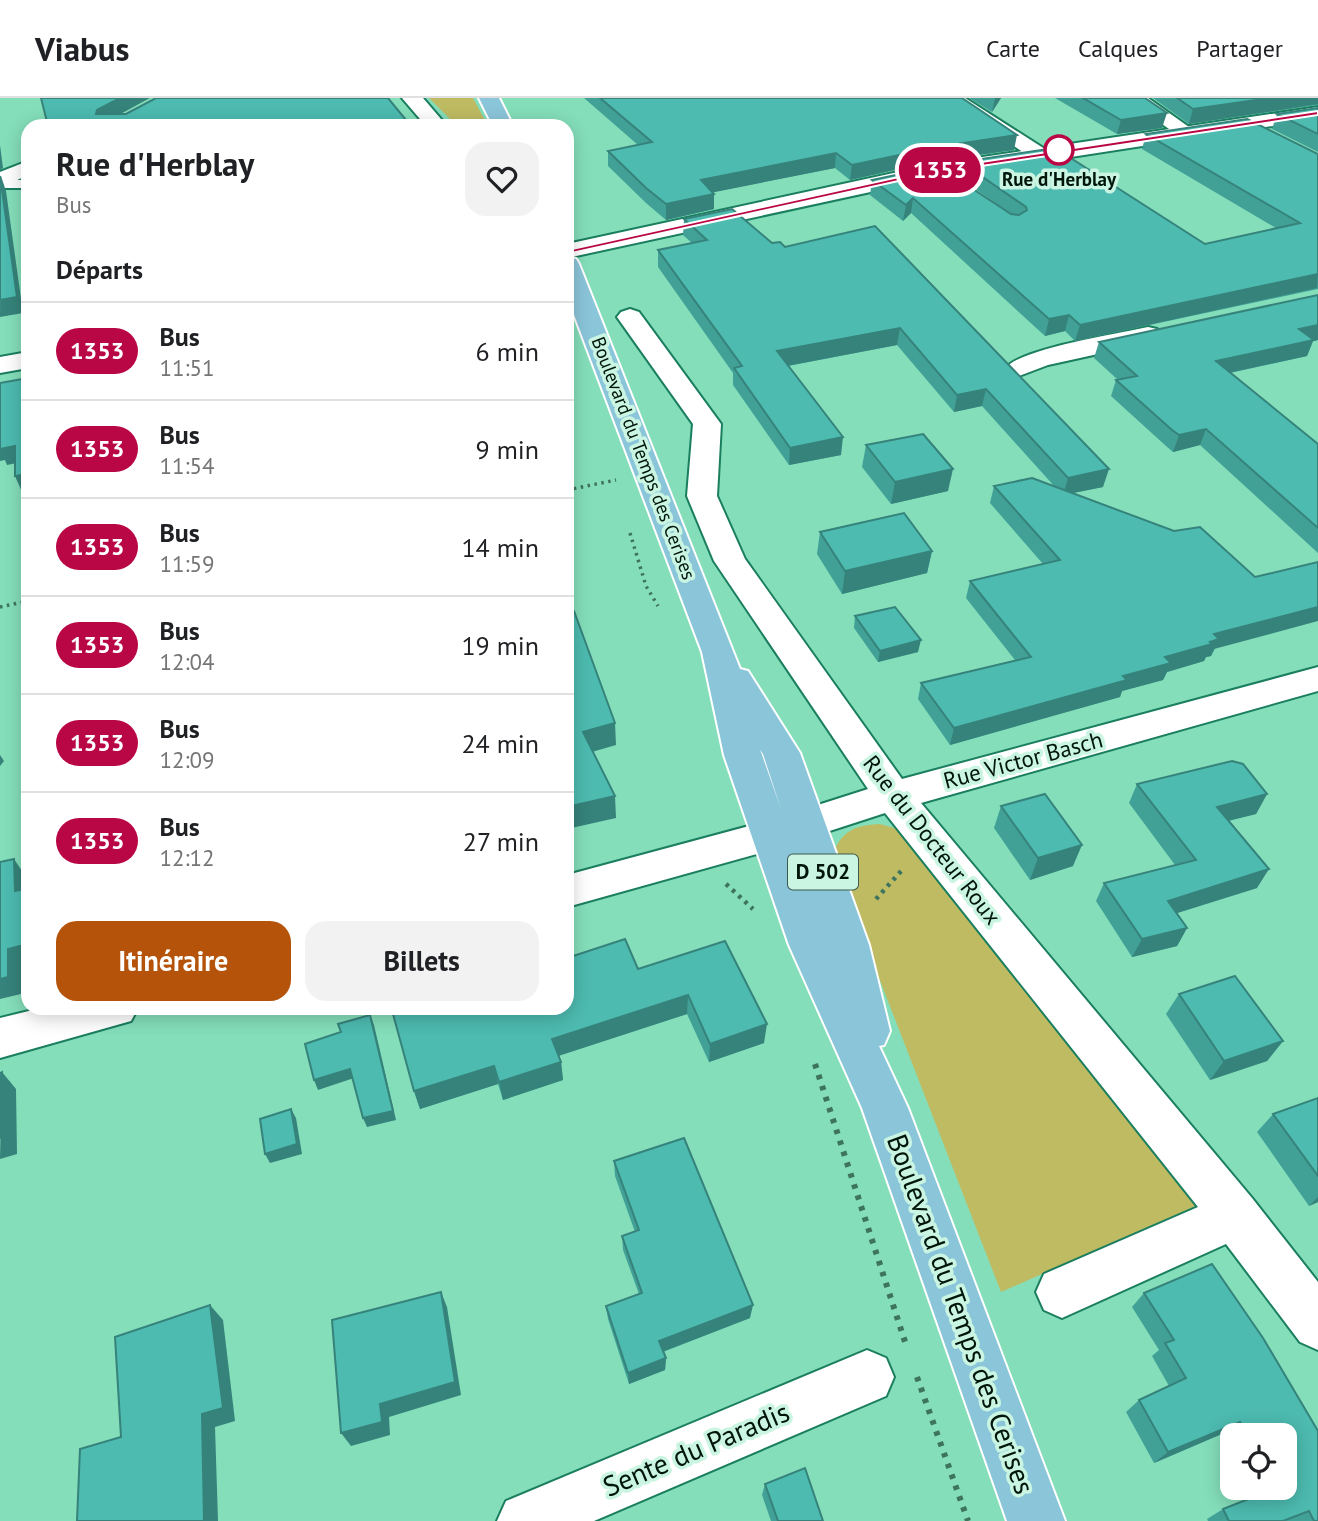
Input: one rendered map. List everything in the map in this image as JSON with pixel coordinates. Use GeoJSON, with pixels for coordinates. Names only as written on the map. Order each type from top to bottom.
{"type":"FeatureCollection","features":[{"type":"Feature","properties":{"kind":"main road"},"geometry":{"type":"LineString","coordinates":[[489,98],[500,119]]}},
{"type":"Feature","properties":{"kind":"main road","name":"Boulevard du Temps des Cerises"},"geometry":{"type":"LineString","coordinates":[[574,282],[719,652],[743,755],[788,830],[810,945],[886,1108],[1036,1521]]}},
{"type":"Feature","properties":{"kind":"street"},"geometry":{"type":"LineString","coordinates":[[412,98],[432,119]]}},
{"type":"Feature","properties":{"kind":"street"},"geometry":{"type":"LineString","coordinates":[[951,98],[1040,153]]}},
{"type":"Feature","properties":{"kind":"street"},"geometry":{"type":"LineString","coordinates":[[1135,98],[1186,132]]}},
{"type":"Feature","properties":{"kind":"street"},"geometry":{"type":"LineString","coordinates":[[574,249],[935,171],[1318,113]]}},
{"type":"Feature","properties":{"kind":"street"},"geometry":{"type":"LineString","coordinates":[[1245,124],[1276,140]]}},
{"type":"Feature","properties":{"kind":"street"},"geometry":{"type":"LineString","coordinates":[[0,183],[21,171]]}},
{"type":"Feature","properties":{"kind":"street","name":"Rue du Docteur Roux"},"geometry":{"type":"LineString","coordinates":[[630,317],[707,424],[702,496],[730,561],[893,796],[1234,1215],[1318,1324]]}},
{"type":"Feature","properties":{"kind":"street"},"geometry":{"type":"LineString","coordinates":[[1019,368],[1040,359],[1175,330]]}},
{"type":"Feature","properties":{"kind":"street"},"geometry":{"type":"LineString","coordinates":[[0,365],[21,361]]}},
{"type":"Feature","properties":{"kind":"street","name":"Rue Victor Basch"},"geometry":{"type":"LineString","coordinates":[[574,889],[788,830],[893,796],[1318,679]]}},
{"type":"Feature","properties":{"kind":"street"},"geometry":{"type":"LineString","coordinates":[[0,1038],[89,1015]]}},
{"type":"Feature","properties":{"kind":"street"},"geometry":{"type":"LineString","coordinates":[[1062,1292],[1234,1215]]}},
{"type":"Feature","properties":{"kind":"street","name":"Sente du Paradis"},"geometry":{"type":"LineString","coordinates":[[526,1521],[867,1377]]}},
{"type":"Feature","properties":{"kind":"lane"},"geometry":{"type":"LineString","coordinates":[[935,171],[957,186]]}},
{"type":"Feature","properties":{"kind":"lane"},"geometry":{"type":"LineString","coordinates":[[0,183],[21,184]]}},
{"type":"Feature","properties":{"kind":"path"},"geometry":{"type":"LineString","coordinates":[[574,488],[650,472]]}},
{"type":"Feature","properties":{"kind":"path"},"geometry":{"type":"LineString","coordinates":[[0,607],[21,602]]}},
{"type":"Feature","properties":{"kind":"shaded area"},"geometry":{"type":"Polygon","coordinates":[[[429,98],[473,98],[484,119],[450,119],[429,98]]]}},
{"type":"Feature","properties":{"kind":"shaded area"},"geometry":{"type":"Polygon","coordinates":[[[880,824],[898,829],[1203,1203],[1001,1292],[832,857],[844,835],[856,828],[880,824]]]}},
{"type":"Feature","properties":{"kind":"building"},"geometry":{"type":"Polygon","coordinates":[[[41,98],[120,98],[97,110],[96,114],[126,114],[156,98],[388,98],[405,119],[46,119],[41,98]]]}},
{"type":"Feature","properties":{"kind":"building"},"geometry":{"type":"Polygon","coordinates":[[[600,98],[962,98],[1017,135],[937,147],[852,165],[836,153],[701,180],[714,194],[666,204],[608,151],[652,142],[600,98]]]}},
{"type":"Feature","properties":{"kind":"building"},"geometry":{"type":"Polygon","coordinates":[[[1083,98],[1145,98],[1167,113],[1121,120],[1083,98]]]}},
{"type":"Feature","properties":{"kind":"building"},"geometry":{"type":"Polygon","coordinates":[[[1177,98],[1270,98],[1193,109],[1177,98]]]}},
{"type":"Feature","properties":{"kind":"building"},"geometry":{"type":"Polygon","coordinates":[[[1318,108],[1318,134],[1277,114],[1318,108]]]}},
{"type":"Feature","properties":{"kind":"building"},"geometry":{"type":"Polygon","coordinates":[[[1247,119],[1318,154],[1318,274],[1080,325],[1069,315],[1049,319],[913,198],[906,205],[872,180],[938,166],[1011,214],[1019,215],[1027,210],[1026,207],[961,162],[1055,148],[1205,244],[1300,223],[1146,134],[1247,119]]]}},
{"type":"Feature","properties":{"kind":"building"},"geometry":{"type":"Polygon","coordinates":[[[0,176],[17,297],[0,300],[0,176]]]}},
{"type":"Feature","properties":{"kind":"building"},"geometry":{"type":"Polygon","coordinates":[[[732,209],[772,243],[780,242],[785,247],[875,226],[1109,469],[1068,478],[986,389],[957,395],[900,328],[777,351],[843,437],[790,448],[734,368],[742,366],[658,250],[707,240],[684,219],[732,209]]]}},
{"type":"Feature","properties":{"kind":"building"},"geometry":{"type":"Polygon","coordinates":[[[1318,295],[1318,325],[1299,329],[1314,340],[1216,361],[1318,444],[1318,528],[1206,429],[1179,435],[1172,430],[1116,380],[1137,376],[1099,342],[1318,295]]]}},
{"type":"Feature","properties":{"kind":"building"},"geometry":{"type":"Polygon","coordinates":[[[21,379],[21,475],[15,476],[15,446],[0,449],[0,383],[21,379]]]}},
{"type":"Feature","properties":{"kind":"building"},"geometry":{"type":"Polygon","coordinates":[[[923,434],[953,469],[895,482],[866,445],[923,434]]]}},
{"type":"Feature","properties":{"kind":"building"},"geometry":{"type":"Polygon","coordinates":[[[1032,478],[1174,531],[1200,527],[1255,577],[1318,562],[1318,607],[1214,634],[1219,639],[1210,642],[1212,644],[1165,657],[1171,663],[1123,676],[1127,680],[954,728],[921,683],[1031,657],[970,581],[1060,560],[994,486],[1032,478]]]}},
{"type":"Feature","properties":{"kind":"building"},"geometry":{"type":"Polygon","coordinates":[[[904,513],[932,551],[845,571],[820,532],[904,513]]]}},
{"type":"Feature","properties":{"kind":"building"},"geometry":{"type":"Polygon","coordinates":[[[895,607],[921,640],[880,651],[855,616],[895,607]]]}},
{"type":"Feature","properties":{"kind":"building"},"geometry":{"type":"Polygon","coordinates":[[[574,611],[615,723],[583,732],[615,796],[574,805],[574,611]]]}},
{"type":"Feature","properties":{"kind":"building"},"geometry":{"type":"Polygon","coordinates":[[[1232,761],[1243,764],[1267,794],[1217,807],[1269,869],[1168,901],[1187,928],[1142,939],[1104,883],[1196,860],[1137,784],[1232,761]]]}},
{"type":"Feature","properties":{"kind":"building"},"geometry":{"type":"Polygon","coordinates":[[[1045,794],[1082,845],[1038,858],[1001,806],[1045,794]]]}},
{"type":"Feature","properties":{"kind":"building"},"geometry":{"type":"Polygon","coordinates":[[[14,859],[15,891],[21,890],[21,946],[8,949],[8,977],[0,979],[0,862],[14,859]]]}},
{"type":"Feature","properties":{"kind":"building"},"geometry":{"type":"Polygon","coordinates":[[[625,939],[638,969],[725,941],[767,1024],[710,1044],[688,995],[552,1039],[561,1062],[499,1082],[494,1066],[414,1091],[393,1015],[574,1015],[574,956],[625,939]]]}},
{"type":"Feature","properties":{"kind":"building"},"geometry":{"type":"Polygon","coordinates":[[[1235,976],[1283,1041],[1224,1061],[1179,994],[1235,976]]]}},
{"type":"Feature","properties":{"kind":"building"},"geometry":{"type":"Polygon","coordinates":[[[370,1015],[393,1111],[363,1118],[350,1069],[314,1080],[305,1044],[341,1032],[338,1024],[370,1015]]]}},
{"type":"Feature","properties":{"kind":"building"},"geometry":{"type":"Polygon","coordinates":[[[2,1072],[2,1137],[0,1138],[0,1073],[2,1072]]]}},
{"type":"Feature","properties":{"kind":"building"},"geometry":{"type":"Polygon","coordinates":[[[1318,1098],[1318,1176],[1273,1114],[1318,1098]]]}},
{"type":"Feature","properties":{"kind":"building"},"geometry":{"type":"Polygon","coordinates":[[[291,1109],[297,1144],[265,1154],[260,1119],[291,1109]]]}},
{"type":"Feature","properties":{"kind":"building"},"geometry":{"type":"Polygon","coordinates":[[[684,1138],[753,1305],[659,1341],[666,1358],[628,1373],[606,1306],[642,1293],[622,1236],[639,1230],[614,1161],[684,1138]]]}},
{"type":"Feature","properties":{"kind":"building"},"geometry":{"type":"Polygon","coordinates":[[[1212,1264],[1263,1338],[1318,1431],[1318,1521],[1314,1521],[1309,1511],[1283,1521],[1229,1521],[1223,1509],[1246,1500],[1297,1500],[1297,1423],[1220,1423],[1220,1430],[1168,1452],[1139,1400],[1186,1378],[1165,1343],[1174,1340],[1144,1293],[1212,1264]]]}},
{"type":"Feature","properties":{"kind":"building"},"geometry":{"type":"Polygon","coordinates":[[[441,1292],[455,1382],[380,1404],[382,1422],[341,1433],[332,1320],[441,1292]]]}},
{"type":"Feature","properties":{"kind":"building"},"geometry":{"type":"Polygon","coordinates":[[[210,1305],[223,1408],[202,1414],[204,1521],[77,1521],[80,1449],[121,1437],[115,1337],[210,1305]]]}},
{"type":"Feature","properties":{"kind":"building"},"geometry":{"type":"Polygon","coordinates":[[[805,1468],[823,1521],[778,1521],[765,1484],[805,1468]]]}},
{"type":"Feature","properties":{"kind":"bus line","name":"1353"},"geometry":{"type":"LineString","coordinates":[[574,249],[935,171],[1318,113]]}},
{"type":"Feature","properties":{"kind":"place","name":"Rue d'Herblay"},"geometry":{"type":"Point","coordinates":[1059,150]}}]}
